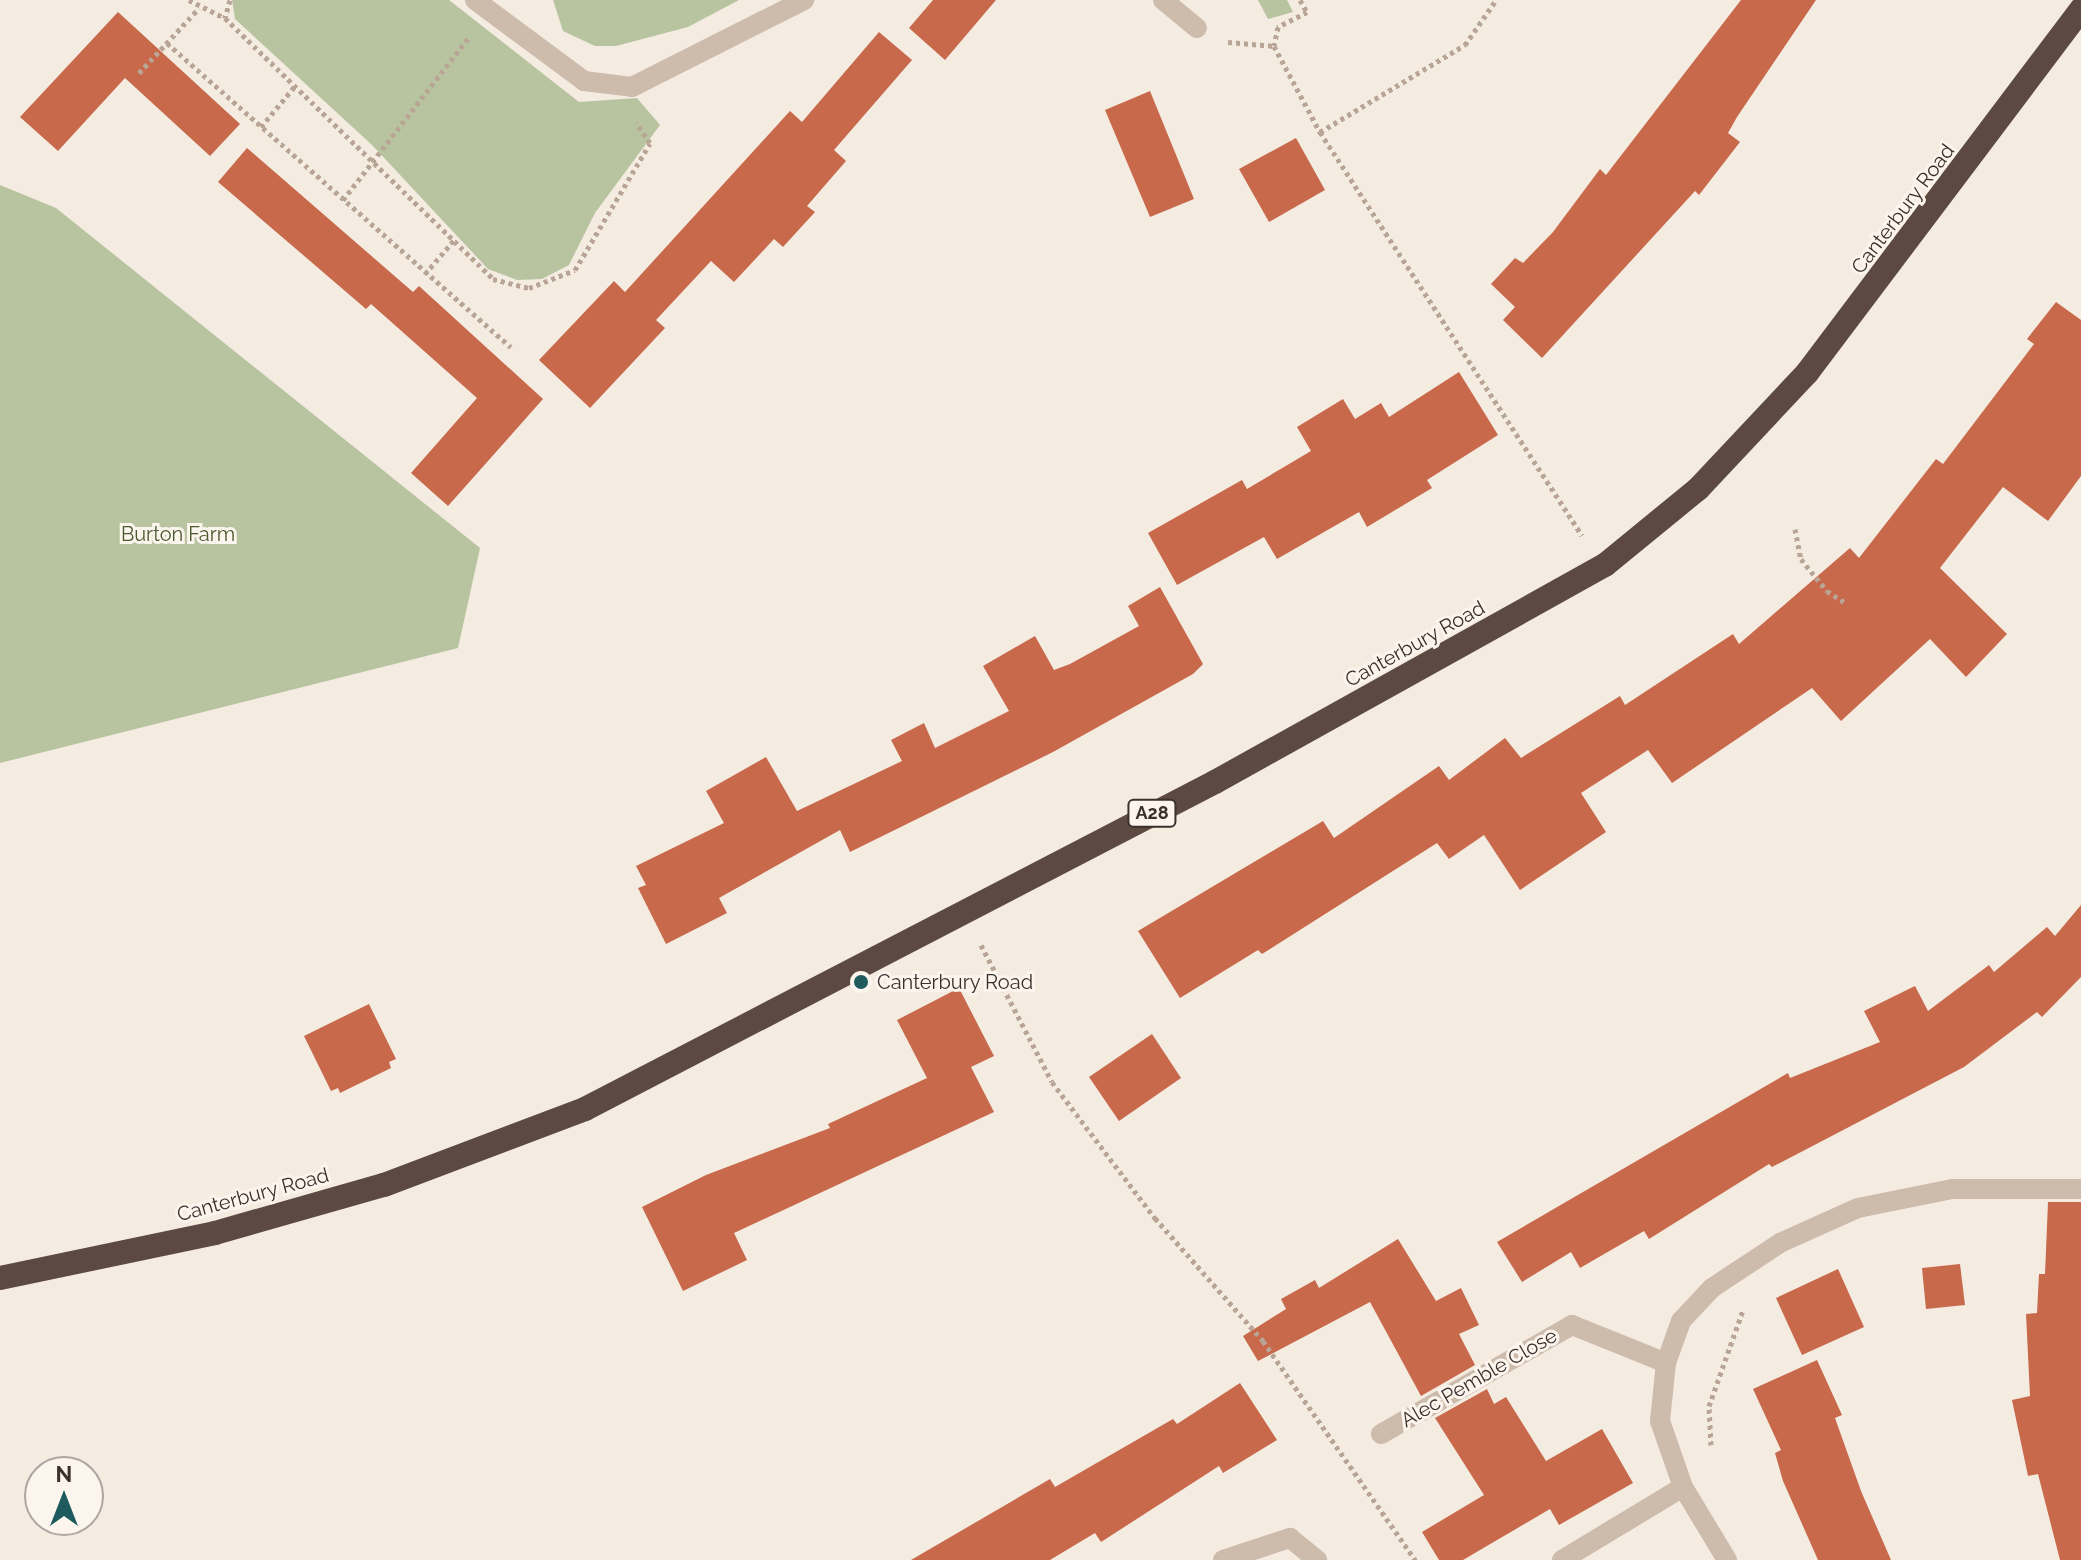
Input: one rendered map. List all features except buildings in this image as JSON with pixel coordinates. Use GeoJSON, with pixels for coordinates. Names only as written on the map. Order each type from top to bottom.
{"type":"FeatureCollection","features":[{"type":"Feature","properties":{"kind":"highway","name":"Canterbury Road"},"geometry":{"type":"LineString","coordinates":[[0,1278],[215,1233],[384,1185],[511,1141],[786,1007],[963,910],[1215,782],[1605,565],[1698,489],[1807,373],[2081,10]]}},
{"type":"Feature","properties":{"kind":"street"},"geometry":{"type":"LineString","coordinates":[[482,5],[584,81],[632,87],[804,0]]}},
{"type":"Feature","properties":{"kind":"street"},"geometry":{"type":"LineString","coordinates":[[1163,0],[1197,28]]}},
{"type":"Feature","properties":{"kind":"street"},"geometry":{"type":"LineString","coordinates":[[1727,1560],[1683,1487],[1660,1421],[1666,1363],[1681,1321],[1726,1279],[1780,1243],[1858,1208],[1952,1189],[2081,1189]]}},
{"type":"Feature","properties":{"kind":"street","name":"Alec Pemble Close"},"geometry":{"type":"LineString","coordinates":[[1381,1434],[1572,1325],[1666,1363]]}},
{"type":"Feature","properties":{"kind":"street"},"geometry":{"type":"LineString","coordinates":[[1562,1560],[1683,1487]]}},
{"type":"Feature","properties":{"kind":"street"},"geometry":{"type":"LineString","coordinates":[[1223,1560],[1290,1538],[1317,1560]]}},
{"type":"Feature","properties":{"kind":"path"},"geometry":{"type":"LineString","coordinates":[[189,0],[199,8],[225,18],[493,279],[529,288],[575,270],[650,143],[620,98],[632,87]]}},
{"type":"Feature","properties":{"kind":"path"},"geometry":{"type":"LineString","coordinates":[[225,18],[230,0]]}},
{"type":"Feature","properties":{"kind":"path"},"geometry":{"type":"LineString","coordinates":[[1300,0],[1307,12],[1278,27],[1274,46],[1320,132],[1605,565]]}},
{"type":"Feature","properties":{"kind":"path"},"geometry":{"type":"LineString","coordinates":[[1320,132],[1465,45],[1496,0]]}},
{"type":"Feature","properties":{"kind":"path"},"geometry":{"type":"LineString","coordinates":[[343,200],[376,162],[482,5]]}},
{"type":"Feature","properties":{"kind":"path"},"geometry":{"type":"LineString","coordinates":[[139,73],[199,8]]}},
{"type":"Feature","properties":{"kind":"path"},"geometry":{"type":"LineString","coordinates":[[1197,28],[1234,46],[1274,46]]}},
{"type":"Feature","properties":{"kind":"path"},"geometry":{"type":"LineString","coordinates":[[167,43],[511,347]]}},
{"type":"Feature","properties":{"kind":"path"},"geometry":{"type":"LineString","coordinates":[[261,127],[295,86]]}},
{"type":"Feature","properties":{"kind":"path"},"geometry":{"type":"LineString","coordinates":[[425,274],[454,240]]}},
{"type":"Feature","properties":{"kind":"path"},"geometry":{"type":"LineString","coordinates":[[1795,529],[1801,559],[1827,591],[1844,602]]}},
{"type":"Feature","properties":{"kind":"path"},"geometry":{"type":"LineString","coordinates":[[963,910],[1052,1082],[1155,1218],[1263,1341],[1415,1560]]}},
{"type":"Feature","properties":{"kind":"path"},"geometry":{"type":"LineString","coordinates":[[1711,1445],[1709,1406],[1745,1314],[1726,1279]]}},
{"type":"Feature","properties":{"kind":"green space"},"geometry":{"type":"Polygon","coordinates":[[[232,0],[449,0],[579,102],[637,98],[660,125],[595,213],[569,265],[542,279],[517,280],[488,269],[372,145],[235,19],[232,0]]]}},
{"type":"Feature","properties":{"kind":"green space"},"geometry":{"type":"Polygon","coordinates":[[[553,0],[739,0],[688,27],[616,46],[595,46],[563,31],[553,0]]]}},
{"type":"Feature","properties":{"kind":"green space"},"geometry":{"type":"Polygon","coordinates":[[[1258,0],[1287,0],[1293,12],[1268,19],[1258,0]]]}},
{"type":"Feature","properties":{"kind":"green space","name":"Burton Farm"},"geometry":{"type":"Polygon","coordinates":[[[0,185],[56,208],[480,548],[458,648],[0,763],[0,185]]]}},
{"type":"Feature","properties":{"kind":"place","name":"Canterbury Road"},"geometry":{"type":"Point","coordinates":[861,982]}}]}
